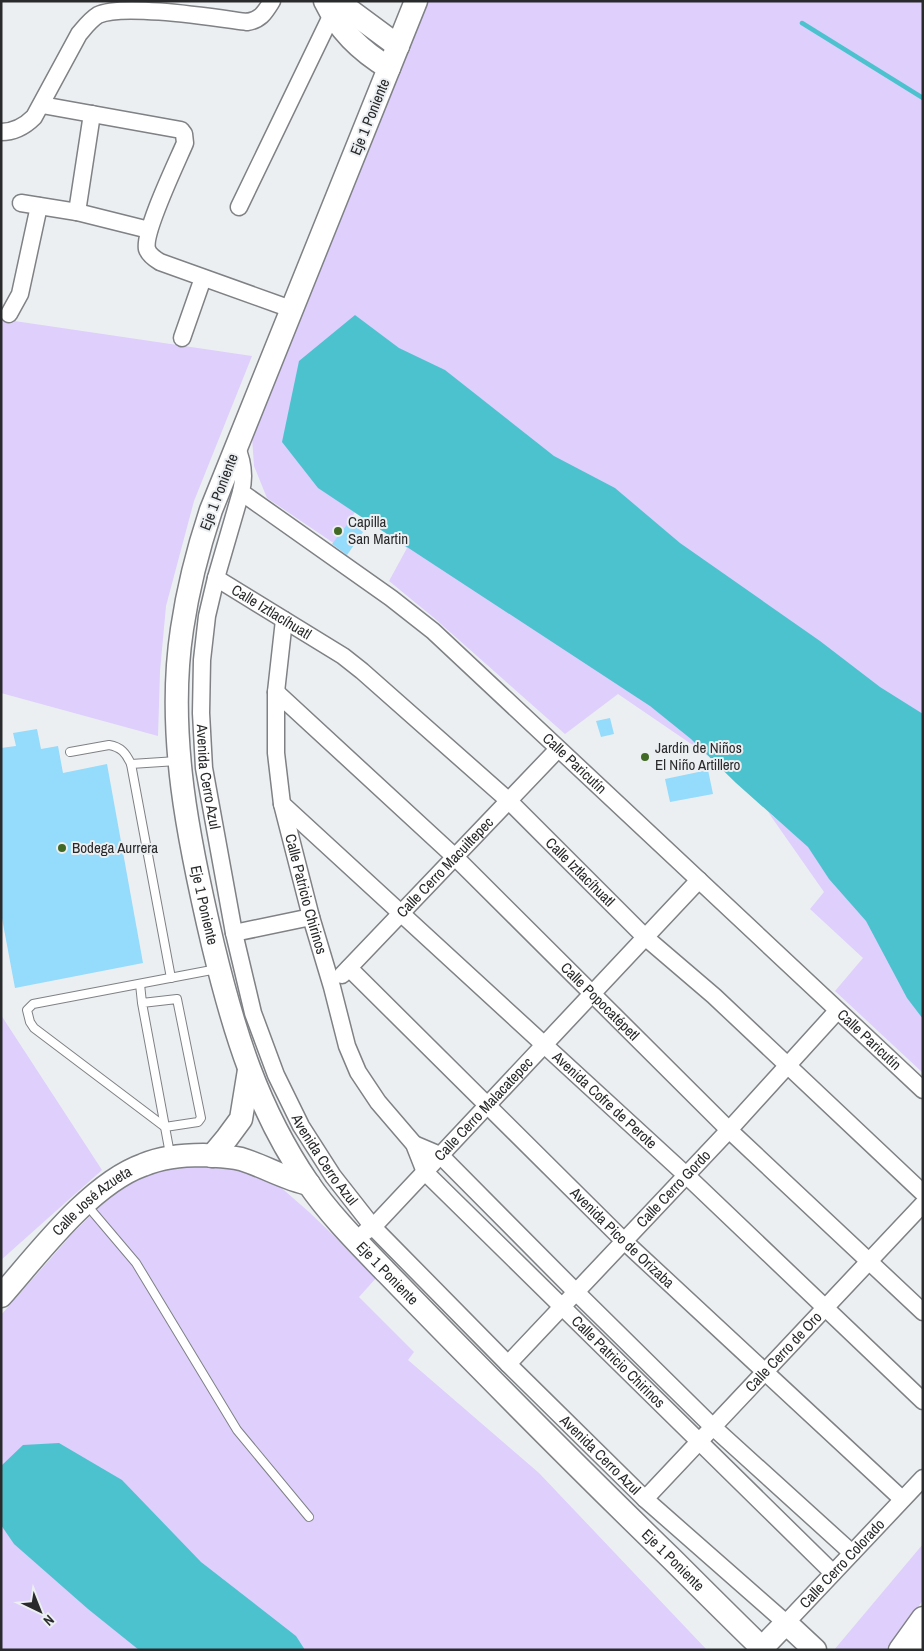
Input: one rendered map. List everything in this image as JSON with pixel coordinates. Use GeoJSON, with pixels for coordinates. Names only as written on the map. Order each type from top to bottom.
{"type":"FeatureCollection","features":[{"type":"Feature","properties":{"kind":"main road","name":"Eje 1 Poniente"},"geometry":{"type":"LineString","coordinates":[[416,1],[236,446],[211,510],[195,559],[182,631],[177,713],[179,760],[185,807],[201,895],[237,1036],[249,1070],[273,1124],[309,1184],[351,1243],[763,1649]]}},
{"type":"Feature","properties":{"kind":"main road"},"geometry":{"type":"LineString","coordinates":[[333,5],[398,46]]}},
{"type":"Feature","properties":{"kind":"main road"},"geometry":{"type":"LineString","coordinates":[[333,5],[349,38],[378,62],[389,68]]}},
{"type":"Feature","properties":{"kind":"main road"},"geometry":{"type":"LineString","coordinates":[[212,1156],[241,1119],[249,1070]]}},
{"type":"Feature","properties":{"kind":"main road","name":"Calle José Azueta"},"geometry":{"type":"LineString","coordinates":[[1,1296],[85,1203],[113,1180],[142,1165],[191,1155],[240,1159],[296,1181],[309,1184]]}},
{"type":"Feature","properties":{"kind":"main road"},"geometry":{"type":"LineString","coordinates":[[900,1650],[923,1618]]}},
{"type":"Feature","properties":{"kind":"main road","name":"Calle Cerro Colorado"},"geometry":{"type":"LineString","coordinates":[[763,1649],[786,1623]]}},
{"type":"Feature","properties":{"kind":"main road","name":"Avenida Cerro Azul"},"geometry":{"type":"LineString","coordinates":[[786,1623],[815,1650]]}},
{"type":"Feature","properties":{"kind":"street"},"geometry":{"type":"LineString","coordinates":[[1,132],[18,129],[26,125],[34,117],[79,34],[89,22],[100,14],[126,5],[247,22],[260,18],[272,1]]}},
{"type":"Feature","properties":{"kind":"street"},"geometry":{"type":"LineString","coordinates":[[239,207],[333,5]]}},
{"type":"Feature","properties":{"kind":"street"},"geometry":{"type":"LineString","coordinates":[[42,105],[181,130],[184,134],[185,143],[149,230],[146,246],[148,252],[160,262],[291,309]]}},
{"type":"Feature","properties":{"kind":"street"},"geometry":{"type":"LineString","coordinates":[[76,212],[92,114]]}},
{"type":"Feature","properties":{"kind":"street"},"geometry":{"type":"LineString","coordinates":[[21,203],[76,212],[149,230]]}},
{"type":"Feature","properties":{"kind":"street"},"geometry":{"type":"LineString","coordinates":[[9,314],[20,294],[39,206]]}},
{"type":"Feature","properties":{"kind":"street"},"geometry":{"type":"LineString","coordinates":[[182,338],[203,278]]}},
{"type":"Feature","properties":{"kind":"street"},"geometry":{"type":"LineString","coordinates":[[236,446],[244,476],[241,492]]}},
{"type":"Feature","properties":{"kind":"street","name":"Avenida Cerro Azul"},"geometry":{"type":"LineString","coordinates":[[241,492],[216,578],[202,660],[201,713],[204,768],[234,933],[253,1013],[276,1075],[301,1126],[332,1176],[373,1227],[645,1499],[786,1623]]}},
{"type":"Feature","properties":{"kind":"street","name":"Calle Paricutín"},"geometry":{"type":"LineString","coordinates":[[241,492],[411,613],[923,1090]]}},
{"type":"Feature","properties":{"kind":"street","name":"Calle Iztlacíhuatl"},"geometry":{"type":"LineString","coordinates":[[216,578],[343,656],[362,671],[509,801],[645,937],[714,996],[923,1194]]}},
{"type":"Feature","properties":{"kind":"street","name":"Calle Patricio Chirinos"},"geometry":{"type":"LineString","coordinates":[[284,620],[276,692],[275,727],[282,804],[311,917],[332,987],[346,1046],[358,1072],[378,1102],[414,1144],[425,1172],[833,1573]]}},
{"type":"Feature","properties":{"kind":"street","name":"Calle Popocatépetl"},"geometry":{"type":"LineString","coordinates":[[276,692],[455,858],[729,1130],[923,1312]]}},
{"type":"Feature","properties":{"kind":"street","name":"Calle Cerro Macuiltepec"},"geometry":{"type":"LineString","coordinates":[[332,987],[558,749]]}},
{"type":"Feature","properties":{"kind":"street","name":"Avenida Cofre de Perote"},"geometry":{"type":"LineString","coordinates":[[282,804],[686,1175],[923,1402]]}},
{"type":"Feature","properties":{"kind":"street","name":"Calle Cerro Malacatepec"},"geometry":{"type":"LineString","coordinates":[[351,1243],[373,1227],[699,880]]}},
{"type":"Feature","properties":{"kind":"street"},"geometry":{"type":"LineString","coordinates":[[234,933],[311,917]]}},
{"type":"Feature","properties":{"kind":"street","name":"Avenida Pico de Orizaba"},"geometry":{"type":"LineString","coordinates":[[349,968],[624,1241],[766,1371],[902,1500]]}},
{"type":"Feature","properties":{"kind":"street","name":"Calle Cerro Gordo"},"geometry":{"type":"LineString","coordinates":[[508,1364],[729,1130],[837,1011]]}},
{"type":"Feature","properties":{"kind":"street","name":"Calle Patricio Chirinos"},"geometry":{"type":"LineString","coordinates":[[414,1144],[440,1154],[713,1427],[852,1553]]}},
{"type":"Feature","properties":{"kind":"street","name":"Calle Cerro de Oro"},"geometry":{"type":"LineString","coordinates":[[645,1499],[923,1204]]}},
{"type":"Feature","properties":{"kind":"street"},"geometry":{"type":"LineString","coordinates":[[634,1379],[648,1364]]}},
{"type":"Feature","properties":{"kind":"street","name":"Calle Cerro Colorado"},"geometry":{"type":"LineString","coordinates":[[786,1623],[923,1478]]}},
{"type":"Feature","properties":{"kind":"lane"},"geometry":{"type":"LineString","coordinates":[[70,752],[109,745],[115,746],[127,755],[131,764],[171,978]]}},
{"type":"Feature","properties":{"kind":"lane"},"geometry":{"type":"LineString","coordinates":[[131,764],[179,760]]}},
{"type":"Feature","properties":{"kind":"lane"},"geometry":{"type":"LineString","coordinates":[[142,1003],[177,999],[201,1118],[196,1123],[165,1127],[34,1028],[30,1022],[27,1010],[32,1004],[219,968]]}},
{"type":"Feature","properties":{"kind":"lane"},"geometry":{"type":"LineString","coordinates":[[140,984],[171,1158]]}},
{"type":"Feature","properties":{"kind":"lane"},"geometry":{"type":"LineString","coordinates":[[85,1203],[136,1263],[237,1430],[309,1517]]}},
{"type":"Feature","properties":{"kind":"shaded area"},"geometry":{"type":"Polygon","coordinates":[[[427,1],[923,1],[923,1073],[835,991],[863,958],[810,909],[824,892],[768,812],[806,844],[785,808],[618,694],[565,734],[433,617],[389,581],[407,548],[355,512],[335,544],[267,498],[254,466],[252,437],[427,1]]]}},
{"type":"Feature","properties":{"kind":"shaded area"},"geometry":{"type":"Polygon","coordinates":[[[1,319],[252,356],[194,501],[166,606],[160,671],[158,736],[1,693],[1,319]]]}},
{"type":"Feature","properties":{"kind":"shaded area"},"geometry":{"type":"Polygon","coordinates":[[[1,1015],[102,1170],[1,1260],[1,1015]]]}},
{"type":"Feature","properties":{"kind":"shaded area"},"geometry":{"type":"Polygon","coordinates":[[[214,1163],[246,1170],[277,1184],[377,1277],[359,1297],[414,1352],[408,1360],[539,1473],[707,1650],[1,1650],[1,1315],[73,1233],[114,1193],[147,1172],[177,1164],[214,1163]]]}},
{"type":"Feature","properties":{"kind":"shaded area"},"geometry":{"type":"Polygon","coordinates":[[[923,1544],[923,1600],[888,1650],[834,1650],[923,1544]]]}},
{"type":"Feature","properties":{"kind":"water"},"geometry":{"type":"Polygon","coordinates":[[[355,315],[399,348],[445,370],[554,456],[615,488],[680,543],[820,641],[880,687],[923,714],[923,1019],[907,998],[866,921],[829,879],[808,847],[736,783],[691,739],[650,706],[318,488],[282,442],[299,361],[355,315]]]}},
{"type":"Feature","properties":{"kind":"water"},"geometry":{"type":"Polygon","coordinates":[[[59,1443],[122,1480],[201,1562],[296,1636],[305,1650],[139,1650],[88,1609],[14,1544],[1,1525],[1,1466],[23,1445],[59,1443]]]}},
{"type":"Feature","properties":{"kind":"building"},"geometry":{"type":"Polygon","coordinates":[[[349,522],[363,532],[347,555],[332,544],[349,522]]]}},
{"type":"Feature","properties":{"kind":"building"},"geometry":{"type":"Polygon","coordinates":[[[610,718],[614,734],[601,737],[596,721],[610,718]]]}},
{"type":"Feature","properties":{"kind":"building","name":"Bodega Aurrera"},"geometry":{"type":"Polygon","coordinates":[[[37,729],[41,749],[58,746],[63,773],[107,764],[143,963],[15,988],[1,913],[1,748],[16,746],[13,733],[37,729]]]}},
{"type":"Feature","properties":{"kind":"building"},"geometry":{"type":"Polygon","coordinates":[[[708,770],[713,794],[670,802],[665,779],[708,770]]]}},
{"type":"Feature","properties":{"kind":"waterway"},"geometry":{"type":"LineString","coordinates":[[802,23],[923,98]]}},
{"type":"Feature","properties":{"kind":"place","name":"Capilla San Martin"},"geometry":{"type":"Point","coordinates":[338,531]}},
{"type":"Feature","properties":{"kind":"place","name":"Jardín de Niños El Niño Artillero"},"geometry":{"type":"Point","coordinates":[645,757]}},
{"type":"Feature","properties":{"kind":"place","name":"Bodega Aurrera"},"geometry":{"type":"Point","coordinates":[62,848]}}]}
